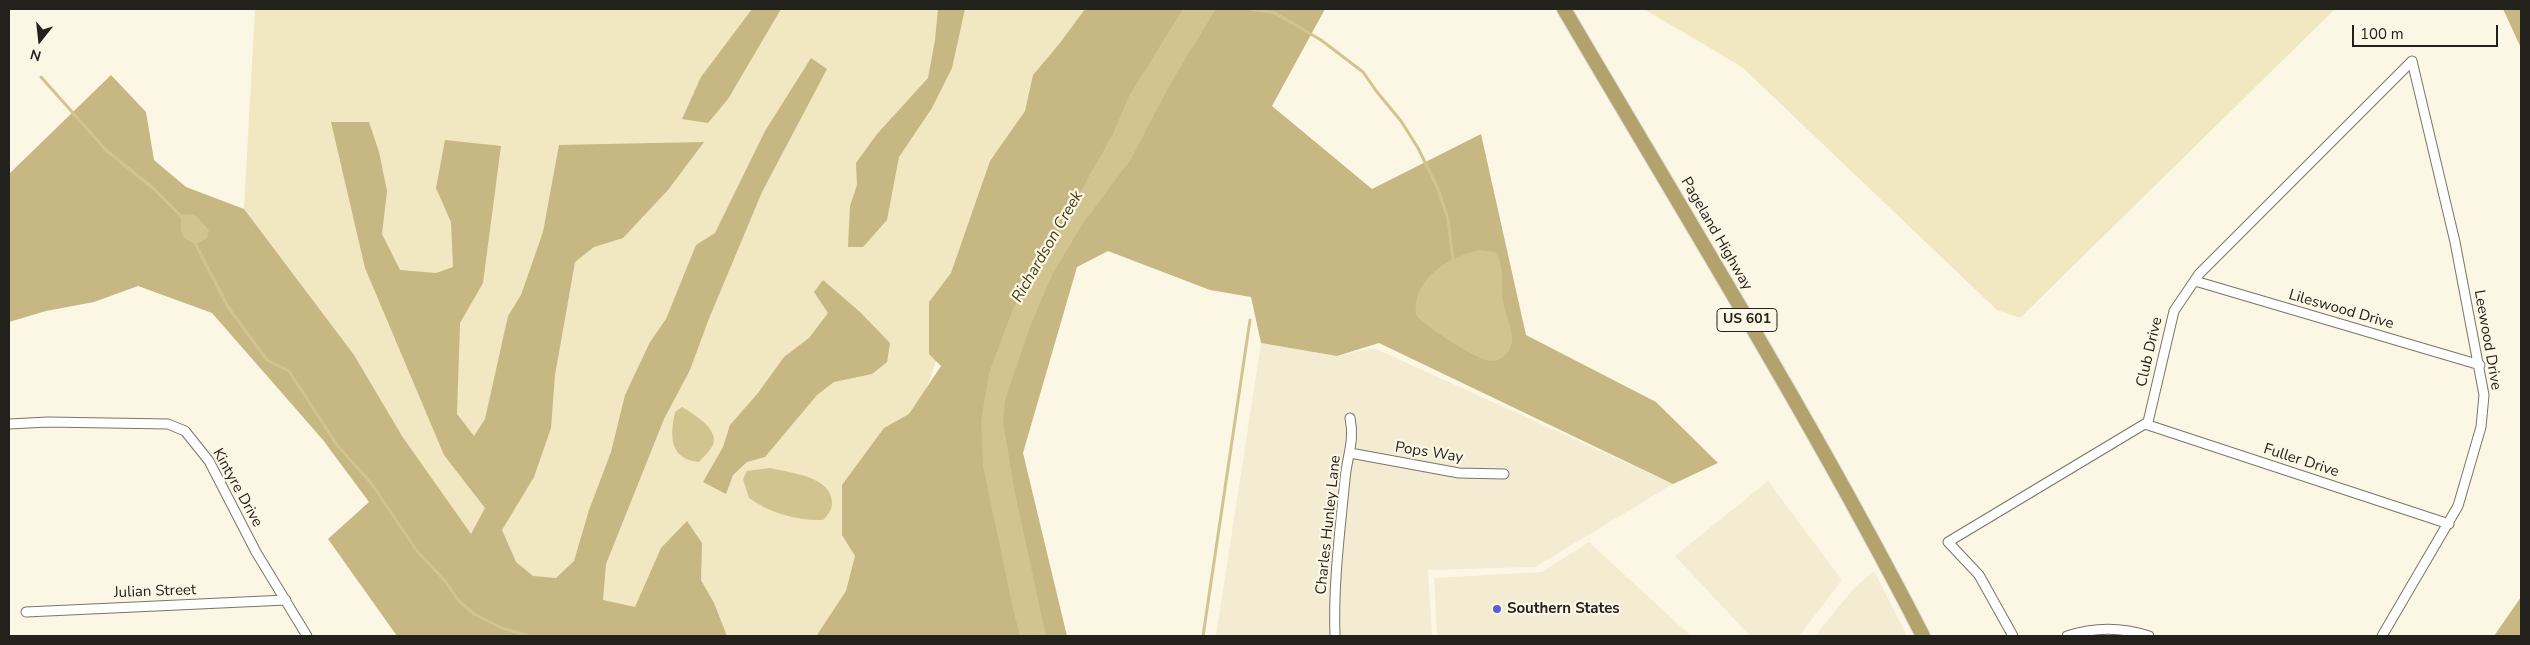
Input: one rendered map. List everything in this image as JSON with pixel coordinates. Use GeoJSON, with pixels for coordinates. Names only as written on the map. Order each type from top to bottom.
{"type":"FeatureCollection","features":[{"type":"Feature","properties":{"kind":"highway","name":"Pageland Highway"},"geometry":{"type":"LineString","coordinates":[[1564,9],[1811,428],[1884,559],[1923,636]]}},
{"type":"Feature","properties":{"kind":"street","name":"Club Drive"},"geometry":{"type":"LineString","coordinates":[[2145,424],[2148,422],[2174,311],[2195,281],[2412,61]]}},
{"type":"Feature","properties":{"kind":"street","name":"Leewood Drive"},"geometry":{"type":"LineString","coordinates":[[2382,636],[2458,506],[2481,427],[2484,395],[2480,365],[2455,242],[2412,61]]}},
{"type":"Feature","properties":{"kind":"street","name":"Lileswood Drive"},"geometry":{"type":"LineString","coordinates":[[2195,281],[2480,365]]}},
{"type":"Feature","properties":{"kind":"street","name":"Charles Hunley Lane"},"geometry":{"type":"LineString","coordinates":[[1335,636],[1334,604],[1345,475],[1354,434],[1350,418]]}},
{"type":"Feature","properties":{"kind":"street","name":"Kintyre Drive"},"geometry":{"type":"LineString","coordinates":[[9,424],[48,422],[168,424],[185,431],[208,461],[256,552],[307,636]]}},
{"type":"Feature","properties":{"kind":"street","name":"Fuller Drive"},"geometry":{"type":"LineString","coordinates":[[2145,424],[2449,524]]}},
{"type":"Feature","properties":{"kind":"street"},"geometry":{"type":"LineString","coordinates":[[2013,636],[1979,575],[1948,542],[2145,424]]}},
{"type":"Feature","properties":{"kind":"street","name":"Pops Way"},"geometry":{"type":"LineString","coordinates":[[1350,453],[1449,472],[1504,474]]}},
{"type":"Feature","properties":{"kind":"street","name":"Julian Street"},"geometry":{"type":"LineString","coordinates":[[26,612],[286,600]]}},
{"type":"Feature","properties":{"kind":"street"},"geometry":{"type":"LineString","coordinates":[[2067,636],[2086,630],[2111,629],[2150,636]]}},
{"type":"Feature","properties":{"kind":"shaded area"},"geometry":{"type":"Polygon","coordinates":[[[255,9],[1123,9],[990,210],[838,636],[664,636],[503,581],[244,209],[255,9]]]}},
{"type":"Feature","properties":{"kind":"shaded area"},"geometry":{"type":"Polygon","coordinates":[[[752,9],[781,9],[728,99],[708,123],[682,119],[701,77],[752,9]]]}},
{"type":"Feature","properties":{"kind":"shaded area"},"geometry":{"type":"Polygon","coordinates":[[[938,9],[965,9],[952,68],[932,108],[899,157],[887,220],[863,247],[848,247],[850,206],[857,185],[856,163],[877,134],[928,78],[938,9]]]}},
{"type":"Feature","properties":{"kind":"shaded area"},"geometry":{"type":"Polygon","coordinates":[[[1085,9],[1325,9],[1272,106],[1372,189],[1481,134],[1526,335],[1656,402],[1718,463],[1673,484],[1379,343],[1337,356],[1261,343],[1251,297],[1210,290],[1108,251],[1077,267],[1023,453],[1067,636],[814,636],[817,635],[846,591],[855,556],[842,535],[842,485],[884,428],[909,414],[941,366],[929,354],[929,302],[951,273],[990,161],[1025,111],[1033,75],[1085,9]]]}},
{"type":"Feature","properties":{"kind":"shaded area"},"geometry":{"type":"Polygon","coordinates":[[[1183,9],[1216,9],[1172,81],[1131,159],[1082,225],[1053,273],[1031,324],[1005,400],[1003,422],[1015,493],[1046,636],[1020,636],[983,466],[981,421],[989,373],[1013,309],[1112,136],[1129,96],[1183,9]]]}},
{"type":"Feature","properties":{"kind":"shaded area"},"geometry":{"type":"Polygon","coordinates":[[[1644,9],[2335,9],[2020,318],[1997,310],[1742,67],[1644,9]]]}},
{"type":"Feature","properties":{"kind":"shaded area"},"geometry":{"type":"Polygon","coordinates":[[[2503,9],[2521,9],[2521,48],[2503,9]]]}},
{"type":"Feature","properties":{"kind":"shaded area"},"geometry":{"type":"Polygon","coordinates":[[[811,58],[827,69],[762,192],[708,321],[690,370],[664,419],[606,564],[603,600],[635,607],[661,548],[687,521],[702,543],[701,580],[714,603],[727,636],[397,636],[328,539],[369,502],[323,440],[212,313],[138,286],[94,302],[46,311],[9,322],[9,174],[111,75],[146,112],[154,160],[186,187],[244,209],[354,355],[402,436],[471,534],[485,508],[444,455],[365,268],[331,122],[369,122],[379,152],[387,191],[382,234],[400,270],[436,273],[453,267],[451,222],[436,188],[445,140],[501,146],[483,283],[460,323],[457,414],[474,436],[485,419],[508,316],[521,295],[543,232],[559,145],[704,142],[668,190],[623,238],[594,247],[575,262],[555,375],[551,428],[534,477],[502,530],[516,562],[533,576],[556,578],[574,561],[589,510],[611,452],[625,395],[650,342],[666,319],[696,245],[715,233],[765,131],[811,58]]]}},
{"type":"Feature","properties":{"kind":"shaded area"},"geometry":{"type":"Polygon","coordinates":[[[191,214],[196,216],[209,230],[207,238],[196,244],[183,237],[181,230],[181,215],[191,214]]]}},
{"type":"Feature","properties":{"kind":"shaded area"},"geometry":{"type":"Polygon","coordinates":[[[1479,250],[1495,252],[1498,257],[1501,269],[1503,301],[1511,332],[1512,342],[1510,349],[1501,358],[1494,361],[1484,359],[1463,349],[1430,327],[1416,315],[1416,302],[1420,291],[1434,272],[1455,258],[1479,250]]]}},
{"type":"Feature","properties":{"kind":"shaded area"},"geometry":{"type":"Polygon","coordinates":[[[823,280],[860,312],[890,343],[887,362],[872,374],[834,382],[817,395],[765,457],[747,462],[733,475],[726,494],[703,482],[723,447],[730,425],[758,393],[784,357],[809,338],[828,313],[814,292],[823,280]]]}},
{"type":"Feature","properties":{"kind":"shaded area"},"geometry":{"type":"Polygon","coordinates":[[[1261,343],[1337,356],[1374,348],[1673,484],[1535,567],[1428,570],[1432,636],[1216,636],[1261,343]]]}},
{"type":"Feature","properties":{"kind":"shaded area"},"geometry":{"type":"Polygon","coordinates":[[[682,407],[702,420],[713,435],[712,446],[699,462],[682,456],[674,445],[672,430],[675,412],[682,407]]]}},
{"type":"Feature","properties":{"kind":"shaded area"},"geometry":{"type":"Polygon","coordinates":[[[770,468],[798,474],[818,481],[830,494],[832,503],[827,516],[823,520],[813,520],[784,515],[766,508],[749,498],[743,479],[747,471],[770,468]]]}},
{"type":"Feature","properties":{"kind":"shaded area"},"geometry":{"type":"Polygon","coordinates":[[[1768,481],[1842,580],[1799,636],[1750,636],[1675,556],[1768,481]]]}},
{"type":"Feature","properties":{"kind":"shaded area"},"geometry":{"type":"Polygon","coordinates":[[[1589,542],[1691,636],[1437,636],[1434,578],[1542,572],[1589,542]]]}},
{"type":"Feature","properties":{"kind":"shaded area"},"geometry":{"type":"Polygon","coordinates":[[[1874,571],[1907,636],[1815,636],[1853,589],[1874,571]]]}},
{"type":"Feature","properties":{"kind":"shaded area"},"geometry":{"type":"Polygon","coordinates":[[[2521,597],[2521,636],[2494,636],[2521,597]]]}},
{"type":"Feature","properties":{"kind":"waterway"},"geometry":{"type":"LineString","coordinates":[[1251,9],[1275,13],[1321,40],[1363,72],[1401,121],[1418,148],[1438,189],[1448,219],[1453,260]]}},
{"type":"Feature","properties":{"kind":"waterway"},"geometry":{"type":"LineString","coordinates":[[41,77],[106,150],[154,189],[182,217]]}},
{"type":"Feature","properties":{"kind":"waterway"},"geometry":{"type":"LineString","coordinates":[[195,243],[228,307],[267,360],[289,371],[337,445],[371,483],[417,551],[446,582],[458,600],[474,614],[502,628],[529,636]]}},
{"type":"Feature","properties":{"kind":"waterway"},"geometry":{"type":"LineString","coordinates":[[1203,636],[1250,320]]}},
{"type":"Feature","properties":{"kind":"place","name":"Southern States"},"geometry":{"type":"Point","coordinates":[1497,609]}},
{"type":"Feature","properties":{"kind":"water label","name":"Richardson Creek"},"geometry":{"type":"Point","coordinates":[1048,247]}}]}
